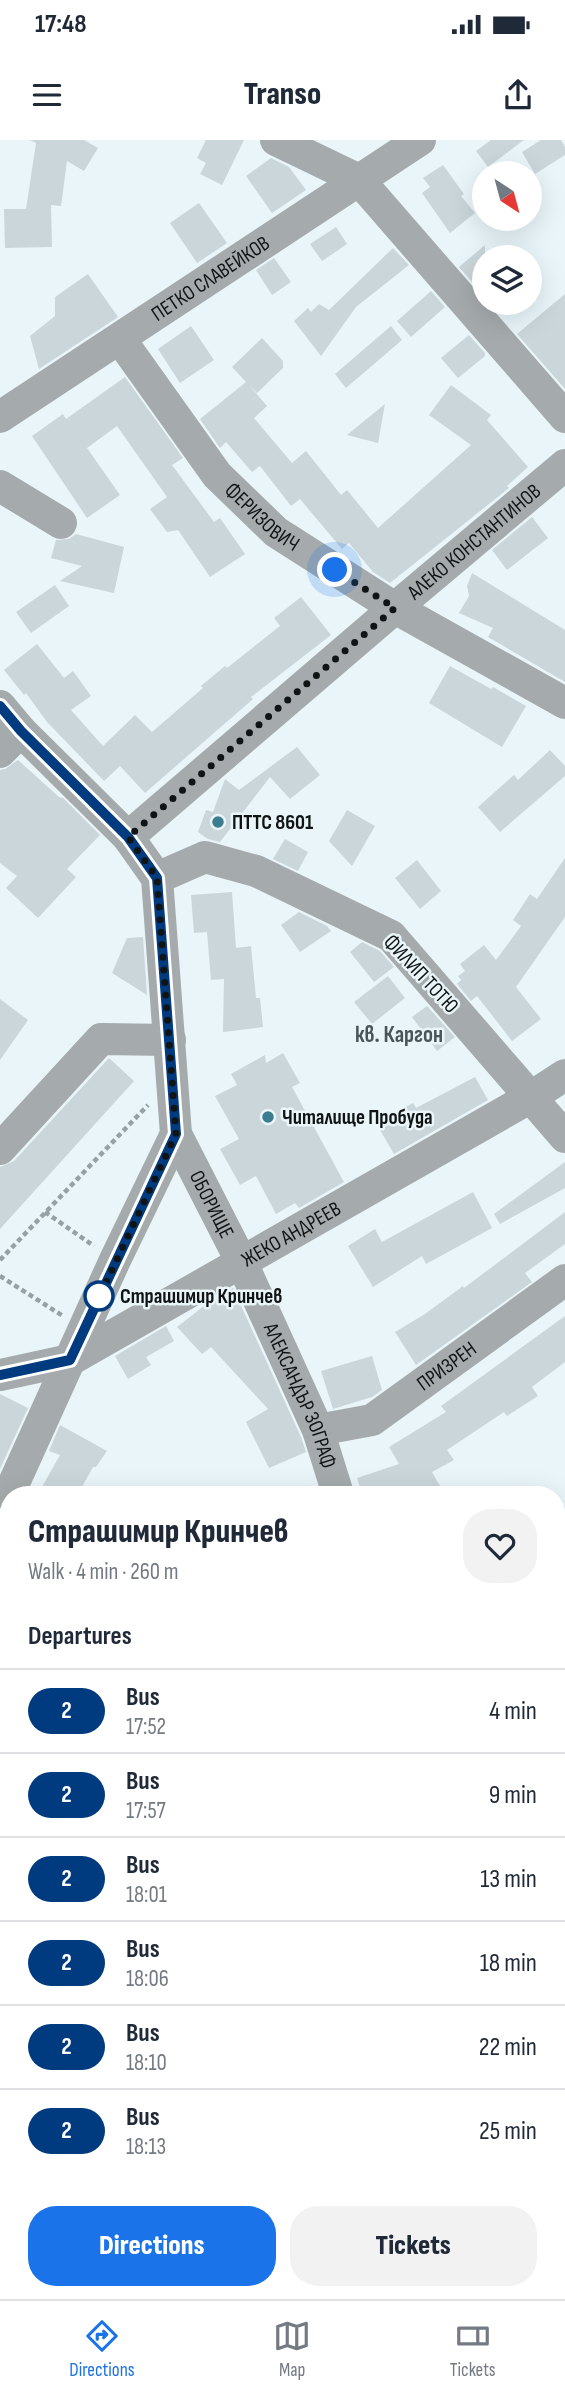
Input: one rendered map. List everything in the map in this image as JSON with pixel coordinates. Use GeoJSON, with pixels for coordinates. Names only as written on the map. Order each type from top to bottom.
{"type":"FeatureCollection","features":[{"type":"Feature","properties":{"kind":"street"},"geometry":{"type":"LineString","coordinates":[[276,140],[359,180],[565,418]]}},
{"type":"Feature","properties":{"kind":"street","name":"ПЕТКО СЛАВЕЙКОВ"},"geometry":{"type":"LineString","coordinates":[[0,417],[420,140]]}},
{"type":"Feature","properties":{"kind":"street","name":"ФЕРИЗОВИЧ"},"geometry":{"type":"LineString","coordinates":[[120,339],[217,475],[276,532],[395,608],[565,703]]}},
{"type":"Feature","properties":{"kind":"street","name":"АЛЕКО КОНСТАНТИНОВ"},"geometry":{"type":"LineString","coordinates":[[128,837],[565,465]]}},
{"type":"Feature","properties":{"kind":"street"},"geometry":{"type":"LineString","coordinates":[[0,486],[61,523]]}},
{"type":"Feature","properties":{"kind":"street"},"geometry":{"type":"LineString","coordinates":[[0,706],[11,741],[128,837],[157,878]]}},
{"type":"Feature","properties":{"kind":"street","name":"ФИЛИП ТОТЮ"},"geometry":{"type":"LineString","coordinates":[[157,878],[205,857],[256,871],[391,936],[565,1138]]}},
{"type":"Feature","properties":{"kind":"street","name":"ОБОРИЩЕ"},"geometry":{"type":"LineString","coordinates":[[157,878],[176,1134],[242,1263]]}},
{"type":"Feature","properties":{"kind":"street"},"geometry":{"type":"LineString","coordinates":[[0,1149],[101,1039],[170,1040]]}},
{"type":"Feature","properties":{"kind":"street","name":"ЖЕКО АНДРЕЕВ"},"geometry":{"type":"LineString","coordinates":[[0,1375],[70,1360],[531,1097],[565,1075]]}},
{"type":"Feature","properties":{"kind":"street"},"geometry":{"type":"LineString","coordinates":[[13,1486],[176,1134]]}},
{"type":"Feature","properties":{"kind":"street","name":"АЛЕКСАНДЪР ЗОГРАФ"},"geometry":{"type":"LineString","coordinates":[[242,1263],[318,1430],[336,1486]]}},
{"type":"Feature","properties":{"kind":"street","name":"ПРИЗРЕН"},"geometry":{"type":"LineString","coordinates":[[318,1430],[372,1420],[565,1280]]}},
{"type":"Feature","properties":{"kind":"path"},"geometry":{"type":"LineString","coordinates":[[0,1260],[173,1079]]}},
{"type":"Feature","properties":{"kind":"path"},"geometry":{"type":"LineString","coordinates":[[45,1212],[115,1261]]}},
{"type":"Feature","properties":{"kind":"path"},"geometry":{"type":"LineString","coordinates":[[0,1276],[85,1329]]}},
{"type":"Feature","properties":{"kind":"building"},"geometry":{"type":"Polygon","coordinates":[[[30,140],[84,140],[98,148],[84,171],[67,161],[61,206],[51,205],[52,247],[5,248],[4,209],[26,209],[36,143],[30,140]]]}},
{"type":"Feature","properties":{"kind":"building"},"geometry":{"type":"Polygon","coordinates":[[[206,140],[244,140],[222,185],[200,174],[206,163],[197,158],[206,140]]]}},
{"type":"Feature","properties":{"kind":"building"},"geometry":{"type":"Polygon","coordinates":[[[491,140],[524,140],[496,161],[484,161],[476,151],[491,140]]]}},
{"type":"Feature","properties":{"kind":"building"},"geometry":{"type":"Polygon","coordinates":[[[541,140],[561,140],[565,147],[565,155],[542,170],[542,161],[527,161],[522,152],[541,140]]]}},
{"type":"Feature","properties":{"kind":"building"},"geometry":{"type":"Polygon","coordinates":[[[271,158],[289,167],[306,190],[272,213],[246,176],[271,158]]]}},
{"type":"Feature","properties":{"kind":"building"},"geometry":{"type":"Polygon","coordinates":[[[443,165],[464,194],[461,196],[472,209],[472,215],[450,233],[422,193],[430,187],[423,178],[443,165]]]}},
{"type":"Feature","properties":{"kind":"building"},"geometry":{"type":"Polygon","coordinates":[[[199,203],[227,243],[197,263],[170,223],[199,203]]]}},
{"type":"Feature","properties":{"kind":"building"},"geometry":{"type":"Polygon","coordinates":[[[336,227],[347,244],[322,261],[310,244],[336,227]]]}},
{"type":"Feature","properties":{"kind":"building"},"geometry":{"type":"Polygon","coordinates":[[[393,248],[409,265],[356,307],[321,356],[294,321],[308,308],[311,312],[319,304],[329,310],[393,248]]]}},
{"type":"Feature","properties":{"kind":"building"},"geometry":{"type":"Polygon","coordinates":[[[472,256],[472,282],[459,267],[472,256]]]}},
{"type":"Feature","properties":{"kind":"building"},"geometry":{"type":"Polygon","coordinates":[[[274,258],[291,282],[272,295],[256,270],[274,258]]]}},
{"type":"Feature","properties":{"kind":"building"},"geometry":{"type":"Polygon","coordinates":[[[88,274],[118,317],[39,369],[30,336],[55,316],[55,297],[88,274]]]}},
{"type":"Feature","properties":{"kind":"building"},"geometry":{"type":"Polygon","coordinates":[[[431,291],[445,307],[411,337],[397,321],[431,291]]]}},
{"type":"Feature","properties":{"kind":"building"},"geometry":{"type":"Polygon","coordinates":[[[565,294],[565,389],[517,334],[565,294]]]}},
{"type":"Feature","properties":{"kind":"building"},"geometry":{"type":"Polygon","coordinates":[[[191,326],[214,360],[180,383],[158,349],[191,326]]]}},
{"type":"Feature","properties":{"kind":"building"},"geometry":{"type":"Polygon","coordinates":[[[391,326],[402,340],[346,388],[335,374],[391,326]]]}},
{"type":"Feature","properties":{"kind":"building"},"geometry":{"type":"Polygon","coordinates":[[[469,335],[485,356],[458,378],[441,358],[469,335]]]}},
{"type":"Feature","properties":{"kind":"building"},"geometry":{"type":"Polygon","coordinates":[[[262,338],[283,361],[283,368],[257,393],[249,385],[267,406],[254,418],[292,463],[306,451],[341,495],[347,490],[378,528],[471,445],[429,415],[451,385],[491,415],[487,420],[528,467],[507,486],[509,488],[390,583],[373,572],[349,543],[342,549],[300,499],[291,506],[260,466],[252,472],[226,442],[220,448],[200,419],[246,382],[232,367],[262,338]]]}},
{"type":"Feature","properties":{"kind":"building"},"geometry":{"type":"Polygon","coordinates":[[[125,377],[183,458],[172,465],[214,522],[220,518],[245,554],[210,577],[178,530],[167,532],[150,509],[167,497],[117,426],[87,448],[120,495],[87,518],[32,436],[63,414],[66,419],[125,377]]]}},
{"type":"Feature","properties":{"kind":"building"},"geometry":{"type":"Polygon","coordinates":[[[385,404],[378,443],[347,435],[385,404]]]}},
{"type":"Feature","properties":{"kind":"building"},"geometry":{"type":"Polygon","coordinates":[[[532,517],[548,538],[507,570],[492,550],[532,517]]]}},
{"type":"Feature","properties":{"kind":"building"},"geometry":{"type":"Polygon","coordinates":[[[76,534],[124,547],[114,593],[60,581],[82,566],[51,558],[56,540],[69,539],[76,534]]]}},
{"type":"Feature","properties":{"kind":"building"},"geometry":{"type":"Polygon","coordinates":[[[472,573],[565,630],[565,682],[488,637],[493,628],[459,613],[469,596],[467,586],[472,573]]]}},
{"type":"Feature","properties":{"kind":"building"},"geometry":{"type":"Polygon","coordinates":[[[55,585],[69,606],[31,633],[16,612],[55,585]]]}},
{"type":"Feature","properties":{"kind":"building"},"geometry":{"type":"Polygon","coordinates":[[[301,597],[331,635],[251,697],[253,699],[145,793],[120,766],[104,781],[47,722],[26,693],[24,695],[4,670],[37,644],[64,678],[73,671],[91,696],[71,710],[103,746],[135,715],[152,732],[225,666],[227,668],[280,626],[274,618],[301,597]]]}},
{"type":"Feature","properties":{"kind":"building"},"geometry":{"type":"Polygon","coordinates":[[[450,666],[526,706],[502,747],[429,703],[450,666]]]}},
{"type":"Feature","properties":{"kind":"building"},"geometry":{"type":"Polygon","coordinates":[[[297,747],[320,775],[290,799],[270,777],[220,842],[208,839],[198,832],[206,810],[213,812],[225,779],[239,790],[297,747]]]}},
{"type":"Feature","properties":{"kind":"building"},"geometry":{"type":"Polygon","coordinates":[[[550,750],[565,766],[565,776],[500,832],[478,807],[514,775],[518,780],[550,750]]]}},
{"type":"Feature","properties":{"kind":"building"},"geometry":{"type":"Polygon","coordinates":[[[18,760],[63,798],[100,835],[67,869],[76,877],[38,918],[6,888],[17,876],[0,863],[0,770],[18,760]]]}},
{"type":"Feature","properties":{"kind":"building"},"geometry":{"type":"Polygon","coordinates":[[[347,810],[375,826],[352,866],[329,841],[347,810]]]}},
{"type":"Feature","properties":{"kind":"building"},"geometry":{"type":"Polygon","coordinates":[[[285,839],[308,852],[298,871],[273,859],[285,839]]]}},
{"type":"Feature","properties":{"kind":"building"},"geometry":{"type":"Polygon","coordinates":[[[565,858],[565,917],[516,987],[541,1019],[512,1041],[477,996],[471,1001],[457,984],[461,980],[458,976],[465,971],[460,964],[484,945],[496,960],[521,926],[513,920],[530,894],[537,899],[565,858]]]}},
{"type":"Feature","properties":{"kind":"building"},"geometry":{"type":"Polygon","coordinates":[[[417,860],[441,891],[420,909],[395,878],[417,860]]]}},
{"type":"Feature","properties":{"kind":"building"},"geometry":{"type":"Polygon","coordinates":[[[232,892],[236,948],[251,946],[256,998],[260,998],[263,1027],[223,1032],[224,979],[211,980],[207,932],[194,933],[191,895],[232,892]]]}},
{"type":"Feature","properties":{"kind":"building"},"geometry":{"type":"Polygon","coordinates":[[[299,912],[327,926],[331,931],[300,952],[281,925],[299,912]]]}},
{"type":"Feature","properties":{"kind":"building"},"geometry":{"type":"Polygon","coordinates":[[[143,937],[147,995],[112,973],[127,938],[143,937]]]}},
{"type":"Feature","properties":{"kind":"building"},"geometry":{"type":"Polygon","coordinates":[[[362,942],[380,951],[394,967],[374,982],[350,952],[362,942]]]}},
{"type":"Feature","properties":{"kind":"building"},"geometry":{"type":"Polygon","coordinates":[[[388,976],[405,998],[372,1024],[354,1002],[388,976]]]}},
{"type":"Feature","properties":{"kind":"building"},"geometry":{"type":"Polygon","coordinates":[[[0,999],[28,1020],[0,1060],[0,999]]]}},
{"type":"Feature","properties":{"kind":"building"},"geometry":{"type":"Polygon","coordinates":[[[427,1006],[455,1037],[437,1051],[412,1017],[427,1006]]]}},
{"type":"Feature","properties":{"kind":"building","name":"Читалище Пробуда"},"geometry":{"type":"Polygon","coordinates":[[[283,1053],[300,1083],[292,1087],[344,1182],[299,1208],[295,1203],[276,1214],[256,1176],[240,1185],[220,1149],[239,1139],[215,1096],[237,1085],[231,1074],[265,1055],[266,1063],[283,1053]]]}},
{"type":"Feature","properties":{"kind":"building"},"geometry":{"type":"Polygon","coordinates":[[[109,1058],[134,1081],[0,1229],[0,1167],[14,1161],[109,1058]]]}},
{"type":"Feature","properties":{"kind":"building"},"geometry":{"type":"Polygon","coordinates":[[[475,1077],[488,1100],[394,1154],[376,1123],[413,1103],[416,1108],[475,1077]]]}},
{"type":"Feature","properties":{"kind":"building"},"geometry":{"type":"Polygon","coordinates":[[[565,1162],[565,1188],[500,1224],[494,1214],[565,1162]]]}},
{"type":"Feature","properties":{"kind":"building"},"geometry":{"type":"Polygon","coordinates":[[[473,1192],[492,1228],[426,1264],[422,1256],[373,1287],[348,1246],[375,1229],[382,1242],[473,1192]]]}},
{"type":"Feature","properties":{"kind":"building"},"geometry":{"type":"Polygon","coordinates":[[[565,1212],[565,1244],[525,1273],[532,1282],[416,1365],[395,1332],[463,1286],[464,1288],[565,1212]]]}},
{"type":"Feature","properties":{"kind":"building"},"geometry":{"type":"Polygon","coordinates":[[[233,1288],[306,1452],[269,1468],[246,1422],[268,1409],[211,1347],[202,1354],[177,1327],[209,1302],[233,1288]]]}},
{"type":"Feature","properties":{"kind":"building"},"geometry":{"type":"Polygon","coordinates":[[[565,1316],[565,1362],[532,1387],[538,1396],[507,1416],[504,1412],[447,1450],[454,1460],[432,1472],[440,1486],[360,1486],[357,1478],[399,1464],[389,1447],[446,1412],[441,1406],[565,1316]]]}},
{"type":"Feature","properties":{"kind":"building"},"geometry":{"type":"Polygon","coordinates":[[[166,1326],[174,1341],[146,1357],[151,1365],[128,1379],[115,1356],[166,1326]]]}},
{"type":"Feature","properties":{"kind":"building"},"geometry":{"type":"Polygon","coordinates":[[[372,1356],[382,1390],[372,1397],[333,1409],[321,1371],[372,1356]]]}},
{"type":"Feature","properties":{"kind":"building"},"geometry":{"type":"Polygon","coordinates":[[[0,1394],[28,1408],[0,1469],[0,1394]]]}},
{"type":"Feature","properties":{"kind":"building"},"geometry":{"type":"Polygon","coordinates":[[[60,1425],[107,1451],[96,1467],[93,1467],[82,1486],[43,1486],[60,1455],[49,1451],[60,1425]]]}},
{"type":"Feature","properties":{"kind":"bus line","name":"2"},"geometry":{"type":"LineString","coordinates":[[0,706],[21,731],[128,837],[157,878],[176,1134],[70,1360],[0,1375]]}},
{"type":"Feature","properties":{"kind":"place","name":"ПТТС 8601"},"geometry":{"type":"Point","coordinates":[218,822]}},
{"type":"Feature","properties":{"kind":"place","name":"Читалище Пробуда"},"geometry":{"type":"Point","coordinates":[268,1117]}},
{"type":"Feature","properties":{"kind":"place","name":"Страшимир Кринчев"},"geometry":{"type":"Point","coordinates":[99,1296]}},
{"type":"Feature","properties":{"kind":"district","name":"кв. Каргон"},"geometry":{"type":"Point","coordinates":[399,1035]}},
{"type":"Feature","properties":{"kind":"route"},"geometry":{"type":"LineString","coordinates":[[99,1296],[95,1306],[176,1134],[157,878],[128,837],[395,608],[335,570]]}}]}
